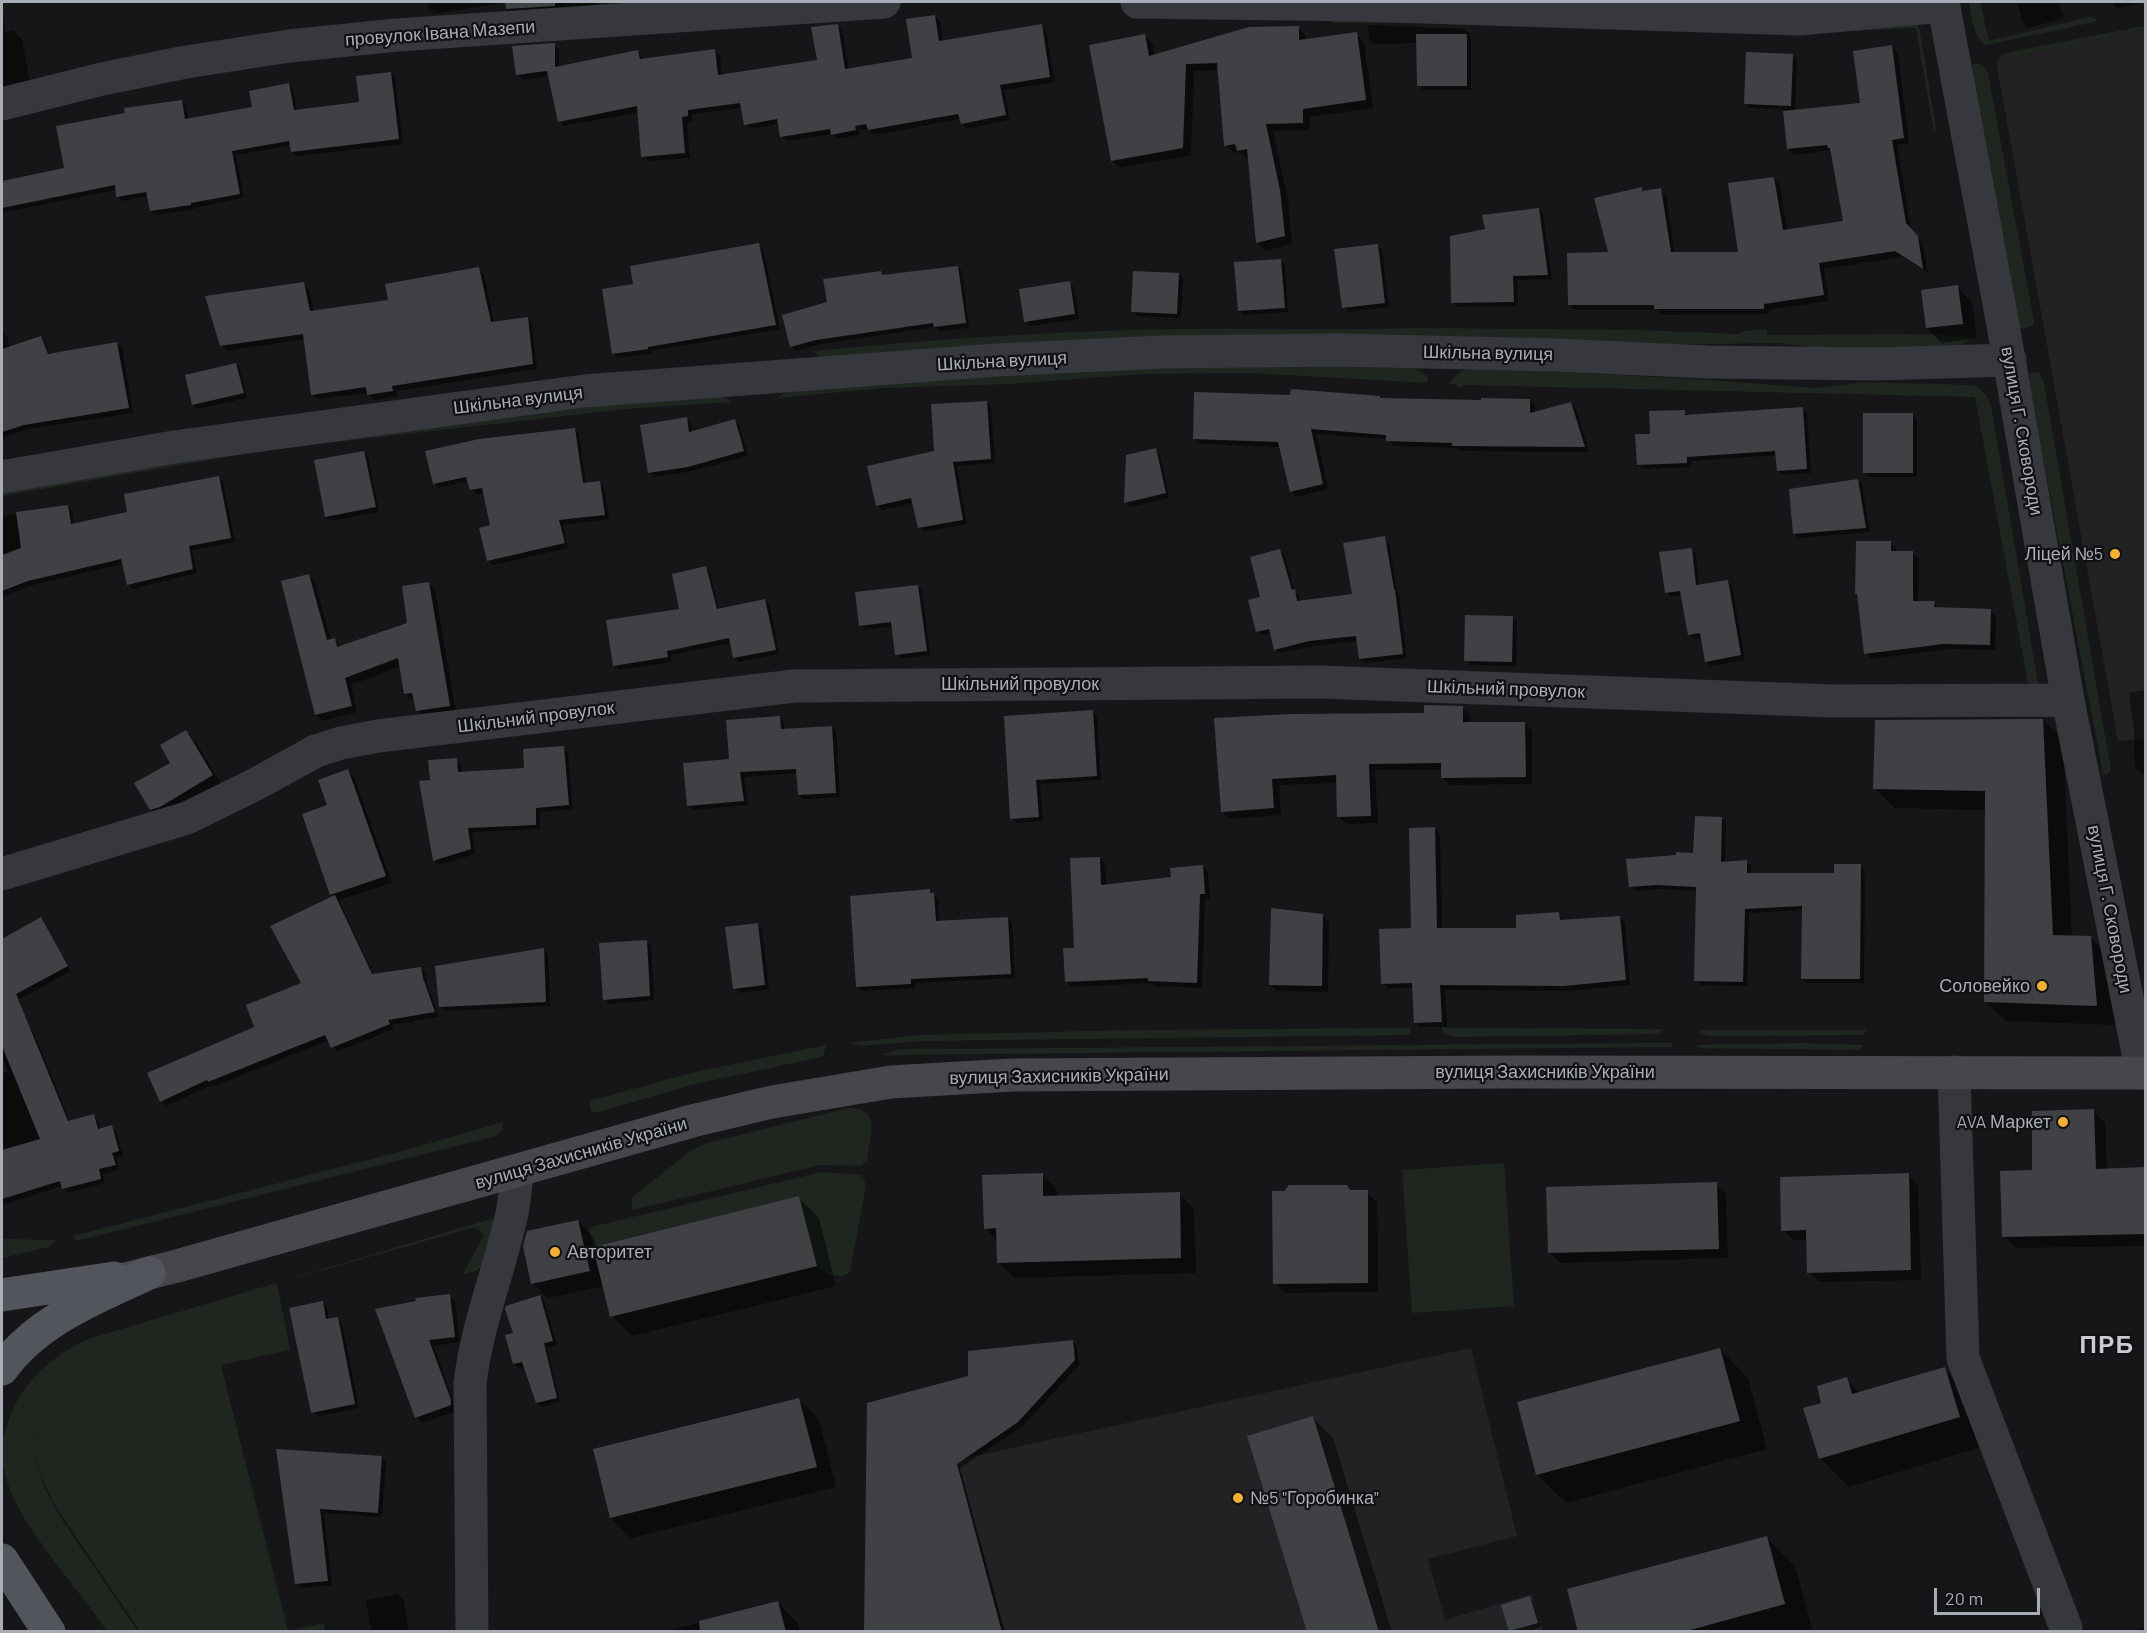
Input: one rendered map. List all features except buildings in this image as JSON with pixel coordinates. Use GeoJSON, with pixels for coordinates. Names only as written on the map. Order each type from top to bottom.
{"type":"FeatureCollection","features":[{"type":"Feature","properties":{"kind":"main road"},"geometry":{"type":"LineString","coordinates":[[2,1295],[149,1273]]}},
{"type":"Feature","properties":{"kind":"main road"},"geometry":{"type":"LineString","coordinates":[[2,1369],[9,1359],[45,1326],[86,1303],[149,1273]]}},
{"type":"Feature","properties":{"kind":"main road"},"geometry":{"type":"LineString","coordinates":[[2,1560],[49,1632]]}},
{"type":"Feature","properties":{"kind":"main road"},"geometry":{"type":"LineString","coordinates":[[2,1574],[49,1632]]}},
{"type":"Feature","properties":{"kind":"street","name":"провулок Івана Мазепи"},"geometry":{"type":"LineString","coordinates":[[2,104],[102,79],[186,62],[289,46],[408,34],[884,2]]}},
{"type":"Feature","properties":{"kind":"street"},"geometry":{"type":"LineString","coordinates":[[1137,2],[1374,5],[1799,19],[1943,4]]}},
{"type":"Feature","properties":{"kind":"street","name":"вулиця Г. Сковороди"},"geometry":{"type":"LineString","coordinates":[[1943,4],[2010,360],[2068,700],[2144,1073]]}},
{"type":"Feature","properties":{"kind":"street","name":"Шкільна вулиця"},"geometry":{"type":"LineString","coordinates":[[2,477],[174,447],[584,391],[997,360],[1162,352],[1339,350],[1556,355],[1752,363],[1876,364],[2010,360]]}},
{"type":"Feature","properties":{"kind":"street","name":"Шкільний провулок"},"geometry":{"type":"LineString","coordinates":[[2,874],[188,818],[316,751],[341,743],[378,736],[794,686],[1320,682],[1834,701],[2068,700]]}},
{"type":"Feature","properties":{"kind":"street","name":"вулиця Захисників України"},"geometry":{"type":"LineString","coordinates":[[2,1310],[149,1273],[692,1121],[831,1090],[891,1082],[1012,1075],[1510,1072],[2144,1073]]}},
{"type":"Feature","properties":{"kind":"street"},"geometry":{"type":"LineString","coordinates":[[1954,1072],[1963,1358],[2066,1628]]}},
{"type":"Feature","properties":{"kind":"street"},"geometry":{"type":"LineString","coordinates":[[472,1632],[470,1383],[473,1353],[513,1207],[517,1171]]}},
{"type":"Feature","properties":{"kind":"shaded area"},"geometry":{"type":"Polygon","coordinates":[[[1969,2],[1980,2],[1989,41],[2090,17],[2097,19],[2095,22],[1986,45],[1975,31],[1969,2]]]}},
{"type":"Feature","properties":{"kind":"shaded area"},"geometry":{"type":"Polygon","coordinates":[[[1336,20],[1917,25],[1920,31],[1936,129],[1934,133],[1916,28],[1809,33],[1475,23],[1330,23],[1336,20]]]}},
{"type":"Feature","properties":{"kind":"shaded area"},"geometry":{"type":"Polygon","coordinates":[[[2145,26],[2145,29],[1996,61],[2004,54],[2019,50],[2145,26]]]}},
{"type":"Feature","properties":{"kind":"shaded area","name":"Ліцей №5"},"geometry":{"type":"Polygon","coordinates":[[[2145,29],[2145,739],[2118,741],[1996,61],[2145,29]]]}},
{"type":"Feature","properties":{"kind":"shaded area"},"geometry":{"type":"Polygon","coordinates":[[[1973,64],[1983,65],[1988,73],[2034,321],[2033,326],[2022,329],[2018,326],[1971,68],[1973,64]]]}},
{"type":"Feature","properties":{"kind":"shaded area"},"geometry":{"type":"Polygon","coordinates":[[[1427,328],[1637,330],[1739,334],[1745,331],[1766,329],[1768,335],[1926,334],[1970,337],[1967,342],[1959,346],[1857,354],[1781,343],[819,357],[812,351],[1067,332],[1427,328]]]}},
{"type":"Feature","properties":{"kind":"shaded area"},"geometry":{"type":"Polygon","coordinates":[[[1234,362],[1415,368],[1427,376],[1428,383],[1251,373],[1143,374],[1011,384],[883,388],[777,398],[786,392],[903,376],[1057,374],[1234,362]]]}},
{"type":"Feature","properties":{"kind":"shaded area"},"geometry":{"type":"Polygon","coordinates":[[[1477,367],[1815,388],[1865,382],[1973,385],[1977,387],[1986,395],[1992,411],[2039,689],[2028,695],[1808,694],[1533,684],[1434,676],[942,677],[909,679],[900,672],[950,671],[1074,675],[1321,671],[1430,672],[1757,689],[2029,689],[1975,397],[1464,385],[1460,389],[1455,384],[1449,384],[1461,372],[1477,367]]]}},
{"type":"Feature","properties":{"kind":"shaded area"},"geometry":{"type":"Polygon","coordinates":[[[2039,373],[2044,383],[2111,770],[2106,775],[2103,773],[2028,380],[2030,374],[2039,373]]]}},
{"type":"Feature","properties":{"kind":"shaded area"},"geometry":{"type":"Polygon","coordinates":[[[720,395],[732,402],[626,409],[301,446],[2,496],[2,486],[478,416],[720,395]]]}},
{"type":"Feature","properties":{"kind":"shaded area"},"geometry":{"type":"Polygon","coordinates":[[[1442,1022],[1445,1028],[1662,1029],[1658,1034],[1456,1037],[1445,1034],[1442,1022]]]}},
{"type":"Feature","properties":{"kind":"shaded area"},"geometry":{"type":"Polygon","coordinates":[[[1411,1028],[1410,1033],[1406,1035],[922,1041],[861,1046],[848,1043],[919,1035],[1129,1030],[1411,1028]]]}},
{"type":"Feature","properties":{"kind":"shaded area"},"geometry":{"type":"Polygon","coordinates":[[[1699,1030],[1867,1030],[1863,1035],[1710,1036],[1701,1034],[1699,1030]]]}},
{"type":"Feature","properties":{"kind":"shaded area"},"geometry":{"type":"Polygon","coordinates":[[[1671,1043],[1673,1047],[883,1055],[888,1052],[919,1049],[1671,1043]]]}},
{"type":"Feature","properties":{"kind":"shaded area"},"geometry":{"type":"Polygon","coordinates":[[[1803,1043],[1863,1045],[1860,1050],[1698,1048],[1696,1045],[1803,1043]]]}},
{"type":"Feature","properties":{"kind":"shaded area"},"geometry":{"type":"Polygon","coordinates":[[[826,1045],[823,1056],[817,1058],[691,1085],[596,1113],[591,1111],[589,1101],[695,1072],[826,1045]]]}},
{"type":"Feature","properties":{"kind":"shaded area"},"geometry":{"type":"Polygon","coordinates":[[[849,1108],[859,1109],[866,1113],[872,1125],[867,1160],[861,1166],[820,1165],[633,1210],[631,1198],[692,1150],[707,1143],[849,1108]]]}},
{"type":"Feature","properties":{"kind":"shaded area"},"geometry":{"type":"Polygon","coordinates":[[[503,1122],[502,1130],[496,1136],[80,1240],[76,1240],[73,1236],[406,1150],[503,1122]]]}},
{"type":"Feature","properties":{"kind":"shaded area"},"geometry":{"type":"Polygon","coordinates":[[[1504,1163],[1514,1306],[1412,1313],[1402,1170],[1504,1163]]]}},
{"type":"Feature","properties":{"kind":"shaded area"},"geometry":{"type":"Polygon","coordinates":[[[822,1172],[862,1175],[866,1185],[850,1272],[844,1276],[828,1275],[817,1266],[799,1196],[593,1247],[589,1229],[595,1226],[822,1172]]]}},
{"type":"Feature","properties":{"kind":"shaded area"},"geometry":{"type":"Polygon","coordinates":[[[491,1219],[497,1222],[482,1266],[476,1271],[463,1274],[484,1235],[475,1227],[277,1283],[290,1350],[221,1365],[288,1631],[140,1631],[54,1504],[40,1475],[57,1511],[138,1631],[108,1632],[39,1541],[22,1515],[9,1488],[2,1458],[5,1431],[21,1394],[37,1374],[55,1358],[88,1339],[491,1219]]]}},
{"type":"Feature","properties":{"kind":"shaded area"},"geometry":{"type":"Polygon","coordinates":[[[2,1239],[56,1240],[49,1247],[2,1258],[2,1239]]]}},
{"type":"Feature","properties":{"kind":"shaded area","name":"№5 \"Горобинка\""},"geometry":{"type":"Polygon","coordinates":[[[1471,1348],[1517,1536],[1428,1559],[1445,1620],[1532,1594],[1543,1631],[1004,1631],[957,1460],[1471,1348]]]}},
{"type":"Feature","properties":{"kind":"shaded area"},"geometry":{"type":"Polygon","coordinates":[[[324,1623],[325,1631],[288,1631],[324,1623]]]}},
{"type":"Feature","properties":{"kind":"place","name":"Ліцей №5"},"geometry":{"type":"Point","coordinates":[2115,554]}},
{"type":"Feature","properties":{"kind":"place","name":"Соловейко"},"geometry":{"type":"Point","coordinates":[2042,986]}},
{"type":"Feature","properties":{"kind":"place","name":"AVA Маркет"},"geometry":{"type":"Point","coordinates":[2063,1122]}},
{"type":"Feature","properties":{"kind":"place","name":"Авторитет"},"geometry":{"type":"Point","coordinates":[555,1252]}},
{"type":"Feature","properties":{"kind":"place","name":"№5 \"Горобинка\""},"geometry":{"type":"Point","coordinates":[1238,1498]}},
{"type":"Feature","properties":{"kind":"district","name":"ПРБ"},"geometry":{"type":"Point","coordinates":[2107,1345]}}]}
